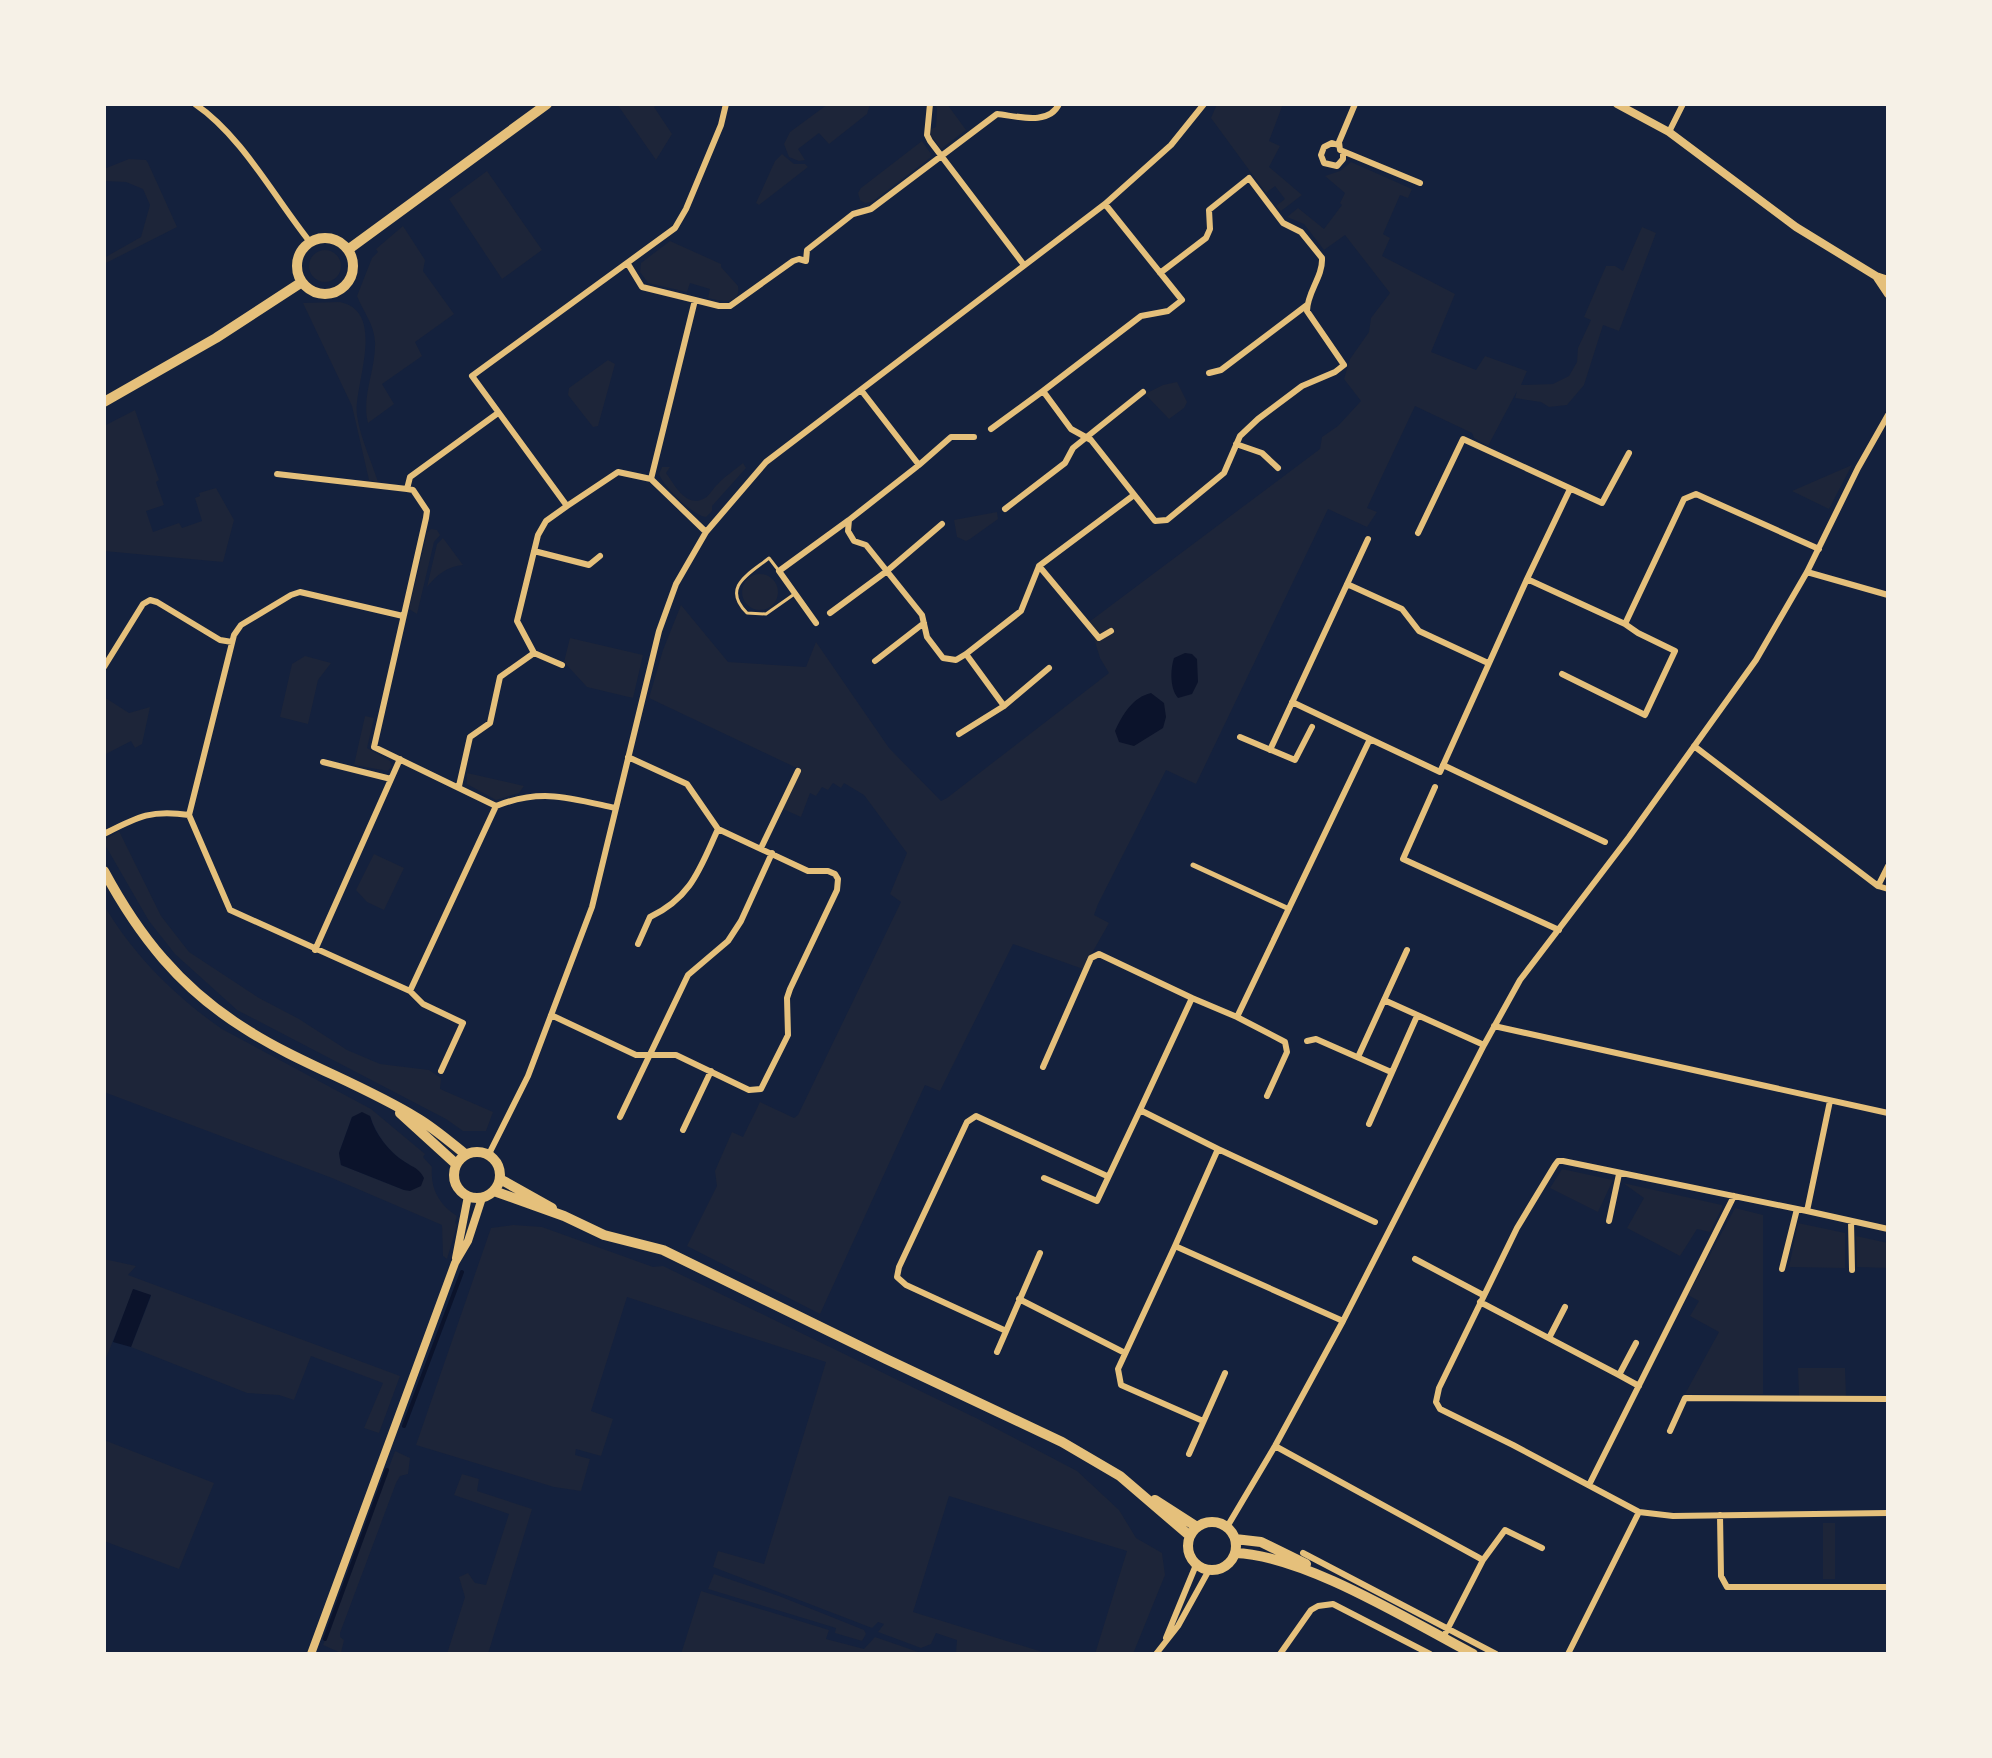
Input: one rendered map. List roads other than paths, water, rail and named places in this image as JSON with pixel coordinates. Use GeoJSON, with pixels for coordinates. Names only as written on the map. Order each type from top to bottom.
{"type":"FeatureCollection","features":[{"type":"Feature","properties":{"kind":"main road"},"geometry":{"type":"LineString","coordinates":[[349,249],[547,104]]}},
{"type":"Feature","properties":{"kind":"main road"},"geometry":{"type":"LineString","coordinates":[[327,237],[349,249],[354,266],[352,275],[341,289],[325,294],[308,288],[302,282],[297,265],[299,256],[310,242],[327,237]]}},
{"type":"Feature","properties":{"kind":"main road"},"geometry":{"type":"LineString","coordinates":[[104,402],[216,338],[302,282]]}},
{"type":"Feature","properties":{"kind":"main road"},"geometry":{"type":"LineString","coordinates":[[104,871],[135,925],[168,966],[215,1008],[245,1029],[415,1116],[465,1154]]}},
{"type":"Feature","properties":{"kind":"main road"},"geometry":{"type":"LineString","coordinates":[[390,1104],[456,1164]]}},
{"type":"Feature","properties":{"kind":"main road"},"geometry":{"type":"LineString","coordinates":[[476,1151],[489,1154],[498,1165],[500,1179],[494,1191],[482,1198],[468,1196],[455,1184],[456,1164],[465,1154],[476,1151]]}},
{"type":"Feature","properties":{"kind":"main road"},"geometry":{"type":"LineString","coordinates":[[500,1179],[564,1216]]}},
{"type":"Feature","properties":{"kind":"main road"},"geometry":{"type":"LineString","coordinates":[[494,1191],[564,1216],[615,1239],[663,1250],[1062,1442],[1099,1462],[1194,1532]]}},
{"type":"Feature","properties":{"kind":"main road"},"geometry":{"type":"LineString","coordinates":[[1209,1522],[1227,1527],[1235,1539],[1235,1553],[1226,1566],[1209,1570],[1196,1565],[1187,1549],[1194,1532],[1209,1522]]}},
{"type":"Feature","properties":{"kind":"main road"},"geometry":{"type":"LineString","coordinates":[[1235,1539],[1252,1540],[1273,1547],[1348,1590]]}},
{"type":"Feature","properties":{"kind":"main road"},"geometry":{"type":"LineString","coordinates":[[1235,1553],[1251,1553],[1281,1560],[1446,1634],[1473,1654]]}},
{"type":"Feature","properties":{"kind":"street"},"geometry":{"type":"LineString","coordinates":[[195,104],[214,117],[231,136],[310,242]]}},
{"type":"Feature","properties":{"kind":"street"},"geometry":{"type":"LineString","coordinates":[[567,506],[472,376],[675,228],[708,158],[726,104]]}},
{"type":"Feature","properties":{"kind":"street"},"geometry":{"type":"LineString","coordinates":[[930,104],[927,135],[1024,265]]}},
{"type":"Feature","properties":{"kind":"street"},"geometry":{"type":"LineString","coordinates":[[628,264],[642,287],[719,306],[735,304],[793,261],[806,261],[807,250],[853,214],[871,209],[997,114],[1044,118],[1059,104]]}},
{"type":"Feature","properties":{"kind":"street"},"geometry":{"type":"LineString","coordinates":[[489,1154],[518,1099],[592,907],[659,631],[676,584],[706,532],[766,462],[1105,204],[1171,145],[1204,104]]}},
{"type":"Feature","properties":{"kind":"street"},"geometry":{"type":"LineString","coordinates":[[1338,145],[1355,104]]}},
{"type":"Feature","properties":{"kind":"street"},"geometry":{"type":"LineString","coordinates":[[1617,104],[1669,132],[1796,227],[1876,276],[1888,280]]}},
{"type":"Feature","properties":{"kind":"street"},"geometry":{"type":"LineString","coordinates":[[1669,132],[1683,104]]}},
{"type":"Feature","properties":{"kind":"street"},"geometry":{"type":"LineString","coordinates":[[1343,152],[1343,159],[1337,166],[1324,163],[1321,155],[1324,147],[1332,143],[1343,152],[1420,183]]}},
{"type":"Feature","properties":{"kind":"street"},"geometry":{"type":"LineString","coordinates":[[1043,391],[1071,429],[1086,436],[1155,521],[1167,520],[1224,473],[1236,444],[1249,427],[1302,386],[1344,365],[1309,316],[1307,305],[1322,258],[1301,232],[1283,223],[1249,178],[1209,210],[1210,229],[1206,238],[1160,273]]}},
{"type":"Feature","properties":{"kind":"street"},"geometry":{"type":"LineString","coordinates":[[991,429],[1141,316],[1168,311],[1182,300],[1105,204]]}},
{"type":"Feature","properties":{"kind":"street"},"geometry":{"type":"LineString","coordinates":[[1876,276],[1888,294]]}},
{"type":"Feature","properties":{"kind":"street"},"geometry":{"type":"LineString","coordinates":[[651,479],[695,300]]}},
{"type":"Feature","properties":{"kind":"street"},"geometry":{"type":"LineString","coordinates":[[1209,373],[1221,370],[1307,305]]}},
{"type":"Feature","properties":{"kind":"street"},"geometry":{"type":"LineString","coordinates":[[861,390],[919,465]]}},
{"type":"Feature","properties":{"kind":"street"},"geometry":{"type":"LineString","coordinates":[[1005,509],[1065,463],[1073,448],[1086,436],[1143,392]]}},
{"type":"Feature","properties":{"kind":"street"},"geometry":{"type":"LineString","coordinates":[[407,489],[410,477],[498,413]]}},
{"type":"Feature","properties":{"kind":"street"},"geometry":{"type":"LineString","coordinates":[[1227,1527],[1343,1321],[1520,980],[1756,660],[1807,572],[1888,415]]}},
{"type":"Feature","properties":{"kind":"street"},"geometry":{"type":"LineString","coordinates":[[816,623],[779,571],[849,520],[951,437],[974,437]]}},
{"type":"Feature","properties":{"kind":"street"},"geometry":{"type":"LineString","coordinates":[[1418,533],[1463,439],[1602,503],[1629,453]]}},
{"type":"Feature","properties":{"kind":"street"},"geometry":{"type":"LineString","coordinates":[[1236,444],[1262,453],[1278,468]]}},
{"type":"Feature","properties":{"kind":"street"},"geometry":{"type":"LineString","coordinates":[[562,665],[534,653],[517,621],[541,528],[567,506],[618,472],[651,479],[706,532]]}},
{"type":"Feature","properties":{"kind":"street"},"geometry":{"type":"LineString","coordinates":[[277,474],[413,490],[427,514],[374,747],[496,806]]}},
{"type":"Feature","properties":{"kind":"street"},"geometry":{"type":"LineString","coordinates":[[1292,702],[1440,772],[1570,489]]}},
{"type":"Feature","properties":{"kind":"street"},"geometry":{"type":"LineString","coordinates":[[1625,624],[1684,499],[1696,494],[1819,549]]}},
{"type":"Feature","properties":{"kind":"street"},"geometry":{"type":"LineString","coordinates":[[849,520],[848,531],[854,541],[866,545],[922,615],[927,637],[943,658],[956,660],[1021,611],[1039,566],[1134,495]]}},
{"type":"Feature","properties":{"kind":"street"},"geometry":{"type":"LineString","coordinates":[[830,613],[887,571],[942,524]]}},
{"type":"Feature","properties":{"kind":"street"},"geometry":{"type":"LineString","coordinates":[[1270,750],[1368,539]]}},
{"type":"Feature","properties":{"kind":"street"},"geometry":{"type":"LineString","coordinates":[[534,551],[589,565],[600,556]]}},
{"type":"Feature","properties":{"kind":"street"},"geometry":{"type":"LineString","coordinates":[[1039,566],[1099,638],[1111,631]]}},
{"type":"Feature","properties":{"kind":"street"},"geometry":{"type":"LineString","coordinates":[[1807,572],[1888,595]]}},
{"type":"Feature","properties":{"kind":"street"},"geometry":{"type":"LineString","coordinates":[[1527,579],[1625,624],[1675,651],[1645,715],[1562,674]]}},
{"type":"Feature","properties":{"kind":"street"},"geometry":{"type":"LineString","coordinates":[[1347,584],[1402,609],[1419,631],[1488,663]]}},
{"type":"Feature","properties":{"kind":"street"},"geometry":{"type":"LineString","coordinates":[[403,616],[300,592],[241,625],[232,642],[189,815],[230,910],[410,991],[423,1004],[463,1023],[441,1071]]}},
{"type":"Feature","properties":{"kind":"street"},"geometry":{"type":"LineString","coordinates":[[104,667],[143,604],[150,600],[220,640],[232,642]]}},
{"type":"Feature","properties":{"kind":"street"},"geometry":{"type":"LineString","coordinates":[[875,661],[924,623]]}},
{"type":"Feature","properties":{"kind":"street"},"geometry":{"type":"LineString","coordinates":[[459,786],[470,737],[490,723],[500,677],[534,653]]}},
{"type":"Feature","properties":{"kind":"street"},"geometry":{"type":"LineString","coordinates":[[966,654],[1004,706]]}},
{"type":"Feature","properties":{"kind":"street"},"geometry":{"type":"LineString","coordinates":[[959,734],[1004,706],[1049,668]]}},
{"type":"Feature","properties":{"kind":"street"},"geometry":{"type":"LineString","coordinates":[[1240,737],[1295,760],[1312,727]]}},
{"type":"Feature","properties":{"kind":"street"},"geometry":{"type":"LineString","coordinates":[[1237,1017],[1370,739]]}},
{"type":"Feature","properties":{"kind":"street"},"geometry":{"type":"LineString","coordinates":[[1694,746],[1878,886],[1888,889]]}},
{"type":"Feature","properties":{"kind":"street"},"geometry":{"type":"LineString","coordinates":[[551,1015],[636,1055],[676,1055],[749,1090],[761,1089],[788,1035],[787,998],[790,989],[837,890],[835,874],[808,871],[718,829],[687,784],[628,757]]}},
{"type":"Feature","properties":{"kind":"street"},"geometry":{"type":"LineString","coordinates":[[315,950],[400,759]]}},
{"type":"Feature","properties":{"kind":"street"},"geometry":{"type":"LineString","coordinates":[[323,762],[391,779]]}},
{"type":"Feature","properties":{"kind":"street"},"geometry":{"type":"LineString","coordinates":[[1443,765],[1605,842]]}},
{"type":"Feature","properties":{"kind":"street"},"geometry":{"type":"LineString","coordinates":[[761,848],[798,771]]}},
{"type":"Feature","properties":{"kind":"street"},"geometry":{"type":"LineString","coordinates":[[1435,787],[1403,859],[1559,930]]}},
{"type":"Feature","properties":{"kind":"street"},"geometry":{"type":"LineString","coordinates":[[410,991],[496,806],[519,798],[546,795],[615,808]]}},
{"type":"Feature","properties":{"kind":"street"},"geometry":{"type":"LineString","coordinates":[[104,834],[148,813],[189,815]]}},
{"type":"Feature","properties":{"kind":"street"},"geometry":{"type":"LineString","coordinates":[[638,944],[650,917],[669,908],[692,884],[718,829]]}},
{"type":"Feature","properties":{"kind":"street"},"geometry":{"type":"LineString","coordinates":[[620,1117],[688,975],[728,941],[741,921],[772,853]]}},
{"type":"Feature","properties":{"kind":"street"},"geometry":{"type":"LineString","coordinates":[[1193,865],[1290,910]]}},
{"type":"Feature","properties":{"kind":"street"},"geometry":{"type":"LineString","coordinates":[[1878,886],[1888,866]]}},
{"type":"Feature","properties":{"kind":"street"},"geometry":{"type":"LineString","coordinates":[[1358,1057],[1407,950]]}},
{"type":"Feature","properties":{"kind":"street"},"geometry":{"type":"LineString","coordinates":[[1043,1067],[1091,958],[1099,954],[1282,1039],[1287,1052],[1267,1096]]}},
{"type":"Feature","properties":{"kind":"street"},"geometry":{"type":"LineString","coordinates":[[1044,1178],[1097,1201],[1192,998]]}},
{"type":"Feature","properties":{"kind":"street"},"geometry":{"type":"LineString","coordinates":[[1384,1000],[1484,1045]]}},
{"type":"Feature","properties":{"kind":"street"},"geometry":{"type":"LineString","coordinates":[[1369,1124],[1417,1016]]}},
{"type":"Feature","properties":{"kind":"street"},"geometry":{"type":"LineString","coordinates":[[1494,1026],[1888,1113]]}},
{"type":"Feature","properties":{"kind":"street"},"geometry":{"type":"LineString","coordinates":[[1307,1041],[1316,1039],[1391,1072]]}},
{"type":"Feature","properties":{"kind":"street"},"geometry":{"type":"LineString","coordinates":[[1286,1046],[1295,1044]]}},
{"type":"Feature","properties":{"kind":"street"},"geometry":{"type":"LineString","coordinates":[[683,1130],[711,1071]]}},
{"type":"Feature","properties":{"kind":"street"},"geometry":{"type":"LineString","coordinates":[[1807,1211],[1830,1101]]}},
{"type":"Feature","properties":{"kind":"street"},"geometry":{"type":"LineString","coordinates":[[1140,1110],[1375,1222]]}},
{"type":"Feature","properties":{"kind":"street"},"geometry":{"type":"LineString","coordinates":[[1004,1330],[906,1285],[897,1277],[967,1122],[976,1116],[1107,1176]]}},
{"type":"Feature","properties":{"kind":"street"},"geometry":{"type":"LineString","coordinates":[[1203,1421],[1121,1385],[1118,1369],[1218,1149]]}},
{"type":"Feature","properties":{"kind":"street"},"geometry":{"type":"LineString","coordinates":[[1888,1229],[1558,1161],[1517,1228],[1481,1298],[1439,1388],[1436,1402],[1440,1409],[1639,1512],[1673,1516],[1888,1513]]}},
{"type":"Feature","properties":{"kind":"street"},"geometry":{"type":"LineString","coordinates":[[1609,1221],[1619,1174]]}},
{"type":"Feature","properties":{"kind":"street"},"geometry":{"type":"LineString","coordinates":[[311,1654],[455,1263],[468,1196]]}},
{"type":"Feature","properties":{"kind":"street"},"geometry":{"type":"LineString","coordinates":[[1589,1485],[1734,1196]]}},
{"type":"Feature","properties":{"kind":"street"},"geometry":{"type":"LineString","coordinates":[[455,1263],[468,1241],[482,1198]]}},
{"type":"Feature","properties":{"kind":"street"},"geometry":{"type":"LineString","coordinates":[[1782,1269],[1797,1209]]}},
{"type":"Feature","properties":{"kind":"street"},"geometry":{"type":"LineString","coordinates":[[1851,1221],[1852,1270]]}},
{"type":"Feature","properties":{"kind":"street"},"geometry":{"type":"LineString","coordinates":[[1175,1246],[1343,1321]]}},
{"type":"Feature","properties":{"kind":"street"},"geometry":{"type":"LineString","coordinates":[[997,1352],[1040,1253]]}},
{"type":"Feature","properties":{"kind":"street"},"geometry":{"type":"LineString","coordinates":[[1415,1259],[1549,1338],[1639,1386]]}},
{"type":"Feature","properties":{"kind":"street"},"geometry":{"type":"LineString","coordinates":[[1019,1299],[1125,1353]]}},
{"type":"Feature","properties":{"kind":"street"},"geometry":{"type":"LineString","coordinates":[[1549,1338],[1565,1307]]}},
{"type":"Feature","properties":{"kind":"street"},"geometry":{"type":"LineString","coordinates":[[1619,1375],[1636,1343]]}},
{"type":"Feature","properties":{"kind":"street"},"geometry":{"type":"LineString","coordinates":[[1189,1454],[1225,1373]]}},
{"type":"Feature","properties":{"kind":"street"},"geometry":{"type":"LineString","coordinates":[[1670,1431],[1685,1398],[1888,1399]]}},
{"type":"Feature","properties":{"kind":"street"},"geometry":{"type":"LineString","coordinates":[[1275,1446],[1483,1560]]}},
{"type":"Feature","properties":{"kind":"street"},"geometry":{"type":"LineString","coordinates":[[1568,1654],[1639,1512]]}},
{"type":"Feature","properties":{"kind":"street"},"geometry":{"type":"LineString","coordinates":[[1720,1515],[1721,1576],[1727,1587],[1888,1587]]}},
{"type":"Feature","properties":{"kind":"street"},"geometry":{"type":"LineString","coordinates":[[1446,1634],[1483,1560],[1505,1530],[1542,1548]]}},
{"type":"Feature","properties":{"kind":"street"},"geometry":{"type":"LineString","coordinates":[[1303,1553],[1446,1634],[1496,1654]]}},
{"type":"Feature","properties":{"kind":"street"},"geometry":{"type":"LineString","coordinates":[[1163,1645],[1196,1565]]}},
{"type":"Feature","properties":{"kind":"street"},"geometry":{"type":"LineString","coordinates":[[1156,1654],[1178,1626],[1209,1570]]}},
{"type":"Feature","properties":{"kind":"street"},"geometry":{"type":"LineString","coordinates":[[1280,1654],[1311,1610],[1333,1604],[1430,1654]]}},
{"type":"Feature","properties":{"kind":"lane"},"geometry":{"type":"LineString","coordinates":[[779,571],[769,558],[743,577],[736,594],[739,605],[747,613],[766,614],[795,593]]}},
{"type":"Feature","properties":{"kind":"waterway"},"geometry":{"type":"LineString","coordinates":[[404,1426],[462,1272]]}},
{"type":"Feature","properties":{"kind":"waterway"},"geometry":{"type":"LineString","coordinates":[[325,1639],[387,1470]]}}]}
